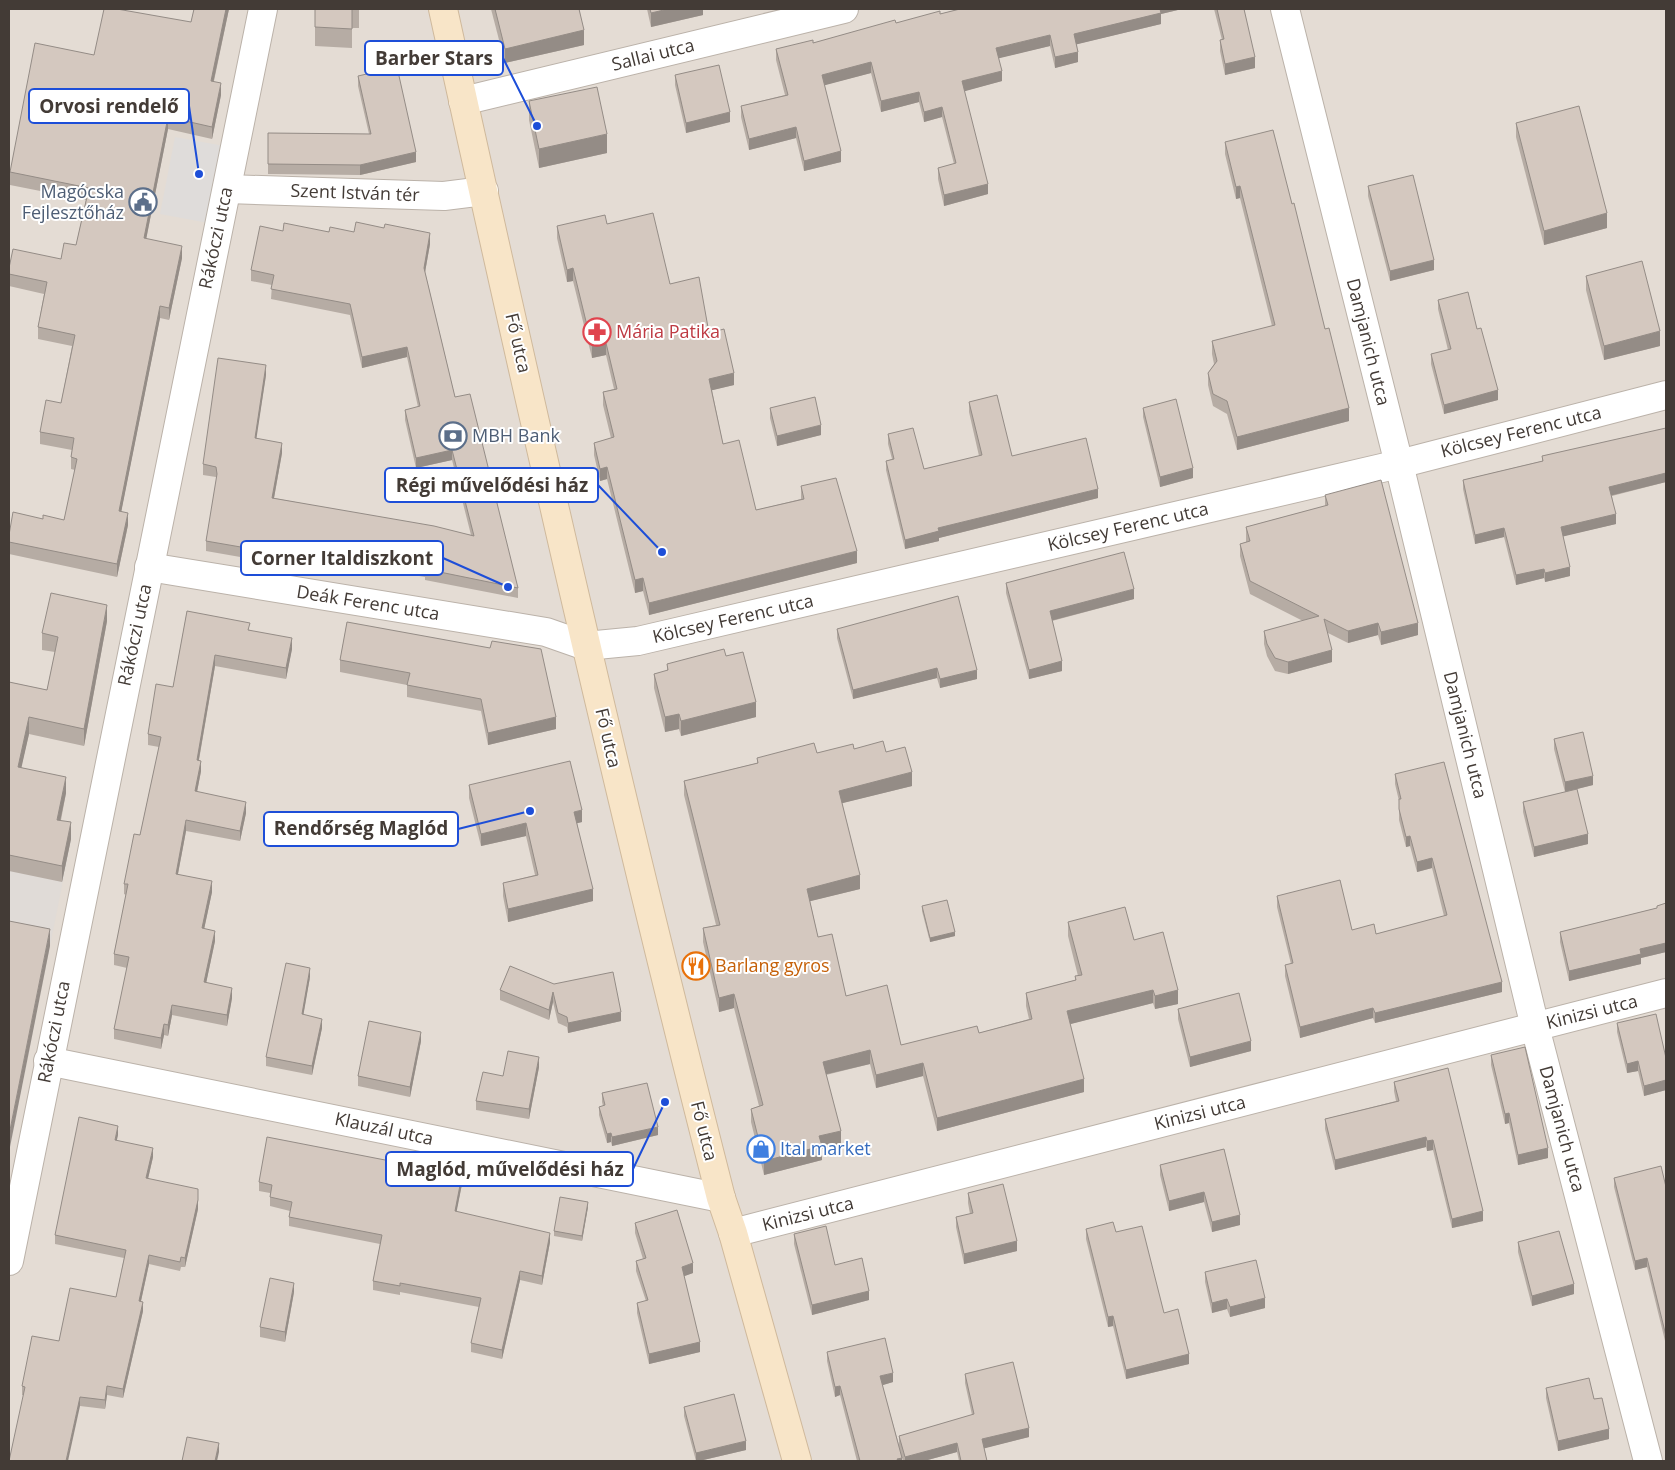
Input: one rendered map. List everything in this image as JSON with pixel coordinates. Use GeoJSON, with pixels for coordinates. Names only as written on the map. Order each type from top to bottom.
{"type":"FeatureCollection","features":[{"type":"Feature","properties":{"kind":"main road","name":"Fő utca"},"geometry":{"type":"LineString","coordinates":[[443,9],[586,646],[662,968],[721,1198],[733,1233],[797,1461]]}},
{"type":"Feature","properties":{"kind":"street","name":"Rákóczi utca"},"geometry":{"type":"LineString","coordinates":[[9,1261],[48,1060],[263,9]]}},
{"type":"Feature","properties":{"kind":"street","name":"Sallai utca"},"geometry":{"type":"LineString","coordinates":[[463,101],[844,9]]}},
{"type":"Feature","properties":{"kind":"street","name":"Damjanich utca"},"geometry":{"type":"LineString","coordinates":[[1285,9],[1399,464],[1535,1027],[1648,1461]]}},
{"type":"Feature","properties":{"kind":"street","name":"Szent István tér"},"geometry":{"type":"LineString","coordinates":[[227,189],[444,196],[484,191]]}},
{"type":"Feature","properties":{"kind":"street","name":"Kölcsey Ferenc utca"},"geometry":{"type":"LineString","coordinates":[[586,646],[638,641],[1399,464],[1666,395]]}},
{"type":"Feature","properties":{"kind":"street","name":"Deák Ferenc utca"},"geometry":{"type":"LineString","coordinates":[[149,567],[546,632],[586,646]]}},
{"type":"Feature","properties":{"kind":"street","name":"Kinizsi utca"},"geometry":{"type":"LineString","coordinates":[[733,1233],[1666,993]]}},
{"type":"Feature","properties":{"kind":"street","name":"Klauzál utca"},"geometry":{"type":"LineString","coordinates":[[48,1060],[721,1198]]}},
{"type":"Feature","properties":{"kind":"shaded area"},"geometry":{"type":"Polygon","coordinates":[[[9,9],[1666,9],[1666,1461],[9,1461],[9,9]]]}},
{"type":"Feature","properties":{"kind":"shaded area"},"geometry":{"type":"Polygon","coordinates":[[[175,137],[235,148],[219,225],[160,214],[175,137]]]}},
{"type":"Feature","properties":{"kind":"shaded area"},"geometry":{"type":"Polygon","coordinates":[[[9,821],[72,835],[9,1152],[9,821]]]}},
{"type":"Feature","properties":{"kind":"building"},"geometry":{"type":"Polygon","coordinates":[[[104,9],[117,9],[191,22],[194,9],[226,9],[211,81],[221,83],[212,127],[168,117],[144,238],[182,246],[169,308],[160,306],[119,511],[128,513],[117,564],[9,542],[13,512],[43,519],[43,515],[64,520],[77,459],[71,457],[74,438],[40,432],[46,400],[61,403],[75,335],[38,327],[47,282],[9,274],[13,249],[61,259],[64,243],[76,245],[89,188],[10,172],[35,43],[94,55],[104,9]]]}},
{"type":"Feature","properties":{"kind":"building"},"geometry":{"type":"Polygon","coordinates":[[[315,9],[352,9],[352,29],[315,27],[315,9]]]}},
{"type":"Feature","properties":{"kind":"building"},"geometry":{"type":"Polygon","coordinates":[[[495,9],[579,9],[584,30],[505,49],[495,9]]]}},
{"type":"Feature","properties":{"kind":"building"},"geometry":{"type":"Polygon","coordinates":[[[650,9],[668,9],[651,13],[650,9]]]}},
{"type":"Feature","properties":{"kind":"building"},"geometry":{"type":"Polygon","coordinates":[[[960,9],[1160,9],[1161,13],[1074,34],[1078,52],[1055,57],[1050,35],[996,48],[1002,71],[962,81],[988,184],[944,195],[938,168],[956,163],[942,107],[924,112],[919,92],[881,101],[871,62],[822,75],[841,151],[804,161],[796,127],[749,139],[741,106],[788,95],[776,49],[813,40],[813,43],[895,20],[896,23],[940,11],[940,14],[960,9]]]}},
{"type":"Feature","properties":{"kind":"building"},"geometry":{"type":"Polygon","coordinates":[[[1217,9],[1244,9],[1255,57],[1225,64],[1220,40],[1224,39],[1217,9]]]}},
{"type":"Feature","properties":{"kind":"building"},"geometry":{"type":"Polygon","coordinates":[[[719,65],[730,112],[686,123],[675,75],[719,65]]]}},
{"type":"Feature","properties":{"kind":"building"},"geometry":{"type":"Polygon","coordinates":[[[397,67],[416,152],[360,165],[268,164],[268,133],[371,134],[358,76],[397,67]]]}},
{"type":"Feature","properties":{"kind":"building"},"geometry":{"type":"Polygon","coordinates":[[[597,87],[607,134],[539,149],[529,101],[597,87]]]}},
{"type":"Feature","properties":{"kind":"building"},"geometry":{"type":"Polygon","coordinates":[[[1579,106],[1607,213],[1544,231],[1516,123],[1579,106]]]}},
{"type":"Feature","properties":{"kind":"building"},"geometry":{"type":"Polygon","coordinates":[[[1273,130],[1292,204],[1294,203],[1325,329],[1329,328],[1349,408],[1237,437],[1227,401],[1213,394],[1208,373],[1217,361],[1212,341],[1275,325],[1240,186],[1236,187],[1225,142],[1273,130]]]}},
{"type":"Feature","properties":{"kind":"building"},"geometry":{"type":"Polygon","coordinates":[[[1413,175],[1434,260],[1390,271],[1368,186],[1413,175]]]}},
{"type":"Feature","properties":{"kind":"building"},"geometry":{"type":"Polygon","coordinates":[[[653,213],[670,284],[699,277],[709,333],[724,329],[734,373],[709,379],[723,444],[739,440],[756,510],[804,499],[801,486],[836,478],[857,551],[649,603],[643,578],[635,580],[607,467],[600,469],[594,443],[614,437],[603,392],[617,389],[606,343],[592,346],[573,268],[567,270],[557,226],[605,215],[607,224],[653,213]]]}},
{"type":"Feature","properties":{"kind":"building"},"geometry":{"type":"Polygon","coordinates":[[[356,222],[384,228],[385,224],[430,233],[424,268],[455,397],[470,394],[518,588],[425,569],[426,567],[289,544],[287,555],[206,541],[217,474],[216,467],[203,464],[218,358],[266,365],[255,438],[282,443],[272,498],[434,526],[474,536],[452,450],[416,458],[405,410],[420,406],[407,347],[362,357],[350,304],[271,289],[274,275],[251,270],[260,226],[283,231],[284,223],[329,232],[330,227],[354,232],[356,222]]]}},
{"type":"Feature","properties":{"kind":"building"},"geometry":{"type":"Polygon","coordinates":[[[1642,261],[1660,331],[1604,346],[1586,276],[1642,261]]]}},
{"type":"Feature","properties":{"kind":"building"},"geometry":{"type":"Polygon","coordinates":[[[1468,292],[1477,329],[1481,328],[1498,390],[1444,405],[1431,354],[1451,349],[1438,300],[1468,292]]]}},
{"type":"Feature","properties":{"kind":"building"},"geometry":{"type":"Polygon","coordinates":[[[997,395],[1012,456],[1086,438],[1098,489],[938,528],[939,531],[905,540],[886,461],[894,459],[888,434],[913,428],[924,469],[982,455],[969,402],[997,395]]]}},
{"type":"Feature","properties":{"kind":"building"},"geometry":{"type":"Polygon","coordinates":[[[815,397],[821,425],[777,436],[770,408],[815,397]]]}},
{"type":"Feature","properties":{"kind":"building"},"geometry":{"type":"Polygon","coordinates":[[[1176,399],[1193,468],[1160,477],[1143,408],[1176,399]]]}},
{"type":"Feature","properties":{"kind":"building"},"geometry":{"type":"Polygon","coordinates":[[[1666,428],[1666,473],[1609,487],[1616,514],[1561,527],[1570,567],[1545,573],[1544,569],[1516,575],[1504,528],[1475,535],[1463,480],[1543,461],[1542,456],[1666,428]]]}},
{"type":"Feature","properties":{"kind":"building"},"geometry":{"type":"Polygon","coordinates":[[[1381,480],[1418,623],[1381,632],[1378,623],[1348,631],[1324,619],[1332,650],[1288,662],[1275,658],[1267,644],[1264,631],[1319,616],[1250,581],[1240,544],[1250,541],[1246,527],[1328,505],[1325,495],[1381,480]]]}},
{"type":"Feature","properties":{"kind":"building"},"geometry":{"type":"Polygon","coordinates":[[[1124,552],[1134,589],[1050,611],[1062,661],[1029,670],[1006,583],[1124,552]]]}},
{"type":"Feature","properties":{"kind":"building"},"geometry":{"type":"Polygon","coordinates":[[[51,593],[107,605],[84,729],[29,717],[18,767],[66,777],[57,820],[71,822],[62,866],[9,855],[9,682],[47,690],[58,637],[42,633],[51,593]]]}},
{"type":"Feature","properties":{"kind":"building"},"geometry":{"type":"Polygon","coordinates":[[[958,596],[977,670],[940,679],[937,668],[853,690],[837,629],[958,596]]]}},
{"type":"Feature","properties":{"kind":"building"},"geometry":{"type":"Polygon","coordinates":[[[187,611],[250,623],[248,630],[292,638],[286,668],[215,655],[197,760],[201,761],[195,791],[246,802],[240,831],[186,820],[176,874],[212,881],[202,928],[215,931],[204,982],[232,988],[227,1015],[172,1005],[168,1025],[164,1024],[161,1038],[114,1029],[129,957],[114,954],[128,884],[124,884],[134,834],[140,835],[161,737],[148,734],[156,684],[173,687],[187,611]]]}},
{"type":"Feature","properties":{"kind":"building"},"geometry":{"type":"Polygon","coordinates":[[[347,622],[490,648],[492,641],[541,649],[556,717],[488,733],[481,699],[407,685],[410,673],[340,660],[347,622]]]}},
{"type":"Feature","properties":{"kind":"building"},"geometry":{"type":"Polygon","coordinates":[[[724,649],[726,656],[743,652],[756,702],[681,721],[679,714],[665,717],[654,674],[668,670],[667,664],[724,649]]]}},
{"type":"Feature","properties":{"kind":"building"},"geometry":{"type":"Polygon","coordinates":[[[1583,732],[1593,776],[1565,782],[1554,739],[1583,732]]]}},
{"type":"Feature","properties":{"kind":"building"},"geometry":{"type":"Polygon","coordinates":[[[883,741],[886,752],[905,747],[912,772],[839,791],[860,875],[807,889],[818,937],[832,934],[846,996],[887,985],[901,1045],[977,1026],[979,1033],[1032,1019],[1026,993],[1076,980],[1075,976],[1082,975],[1068,922],[1125,907],[1134,940],[1163,932],[1178,990],[1155,996],[1153,990],[1067,1011],[1084,1079],[937,1118],[923,1063],[876,1075],[870,1050],[823,1062],[841,1131],[819,1136],[822,1146],[764,1161],[751,1109],[763,1105],[734,994],[719,998],[703,928],[720,925],[684,781],[758,763],[757,758],[814,743],[817,753],[853,744],[854,749],[883,741]]]}},
{"type":"Feature","properties":{"kind":"building"},"geometry":{"type":"Polygon","coordinates":[[[570,761],[582,810],[574,812],[593,889],[508,909],[503,883],[538,875],[526,823],[481,834],[469,785],[570,761]]]}},
{"type":"Feature","properties":{"kind":"building"},"geometry":{"type":"Polygon","coordinates":[[[1444,762],[1502,982],[1375,1013],[1373,1008],[1300,1027],[1285,965],[1293,963],[1277,896],[1340,880],[1352,930],[1374,924],[1376,934],[1447,915],[1432,858],[1417,862],[1410,836],[1406,837],[1399,809],[1399,799],[1401,799],[1395,774],[1444,762]]]}},
{"type":"Feature","properties":{"kind":"building"},"geometry":{"type":"Polygon","coordinates":[[[1577,789],[1588,834],[1534,847],[1523,802],[1577,789]]]}},
{"type":"Feature","properties":{"kind":"building"},"geometry":{"type":"Polygon","coordinates":[[[947,900],[955,932],[930,938],[922,906],[947,900]]]}},
{"type":"Feature","properties":{"kind":"building"},"geometry":{"type":"Polygon","coordinates":[[[1666,903],[1666,943],[1640,949],[1641,954],[1569,971],[1560,932],[1657,908],[1657,906],[1666,903]]]}},
{"type":"Feature","properties":{"kind":"building"},"geometry":{"type":"Polygon","coordinates":[[[9,921],[50,929],[9,1135],[9,921]]]}},
{"type":"Feature","properties":{"kind":"building"},"geometry":{"type":"Polygon","coordinates":[[[286,963],[310,968],[302,1014],[322,1019],[312,1066],[266,1057],[286,963]]]}},
{"type":"Feature","properties":{"kind":"building"},"geometry":{"type":"Polygon","coordinates":[[[510,966],[554,984],[613,972],[621,1012],[568,1023],[567,1017],[558,1013],[553,992],[549,1010],[500,990],[510,966]]]}},
{"type":"Feature","properties":{"kind":"building"},"geometry":{"type":"Polygon","coordinates":[[[1239,993],[1251,1041],[1190,1057],[1178,1009],[1239,993]]]}},
{"type":"Feature","properties":{"kind":"building"},"geometry":{"type":"Polygon","coordinates":[[[1656,1014],[1666,1058],[1666,1080],[1644,1086],[1638,1061],[1627,1064],[1617,1023],[1656,1014]]]}},
{"type":"Feature","properties":{"kind":"building"},"geometry":{"type":"Polygon","coordinates":[[[369,1021],[421,1032],[410,1087],[358,1076],[369,1021]]]}},
{"type":"Feature","properties":{"kind":"building"},"geometry":{"type":"Polygon","coordinates":[[[1525,1047],[1548,1148],[1518,1155],[1509,1113],[1505,1114],[1491,1055],[1525,1047]]]}},
{"type":"Feature","properties":{"kind":"building"},"geometry":{"type":"Polygon","coordinates":[[[508,1051],[539,1057],[529,1109],[476,1101],[483,1072],[503,1076],[508,1051]]]}},
{"type":"Feature","properties":{"kind":"building"},"geometry":{"type":"Polygon","coordinates":[[[1448,1068],[1483,1211],[1452,1219],[1433,1140],[1427,1141],[1426,1137],[1335,1160],[1325,1119],[1399,1101],[1394,1082],[1448,1068]]]}},
{"type":"Feature","properties":{"kind":"building"},"geometry":{"type":"Polygon","coordinates":[[[647,1083],[658,1127],[612,1137],[611,1133],[607,1134],[599,1107],[605,1105],[602,1093],[647,1083]]]}},
{"type":"Feature","properties":{"kind":"building"},"geometry":{"type":"Polygon","coordinates":[[[79,1117],[118,1126],[115,1140],[153,1148],[146,1178],[198,1189],[198,1200],[185,1258],[181,1257],[180,1262],[149,1255],[139,1301],[143,1302],[123,1389],[107,1386],[105,1400],[80,1397],[66,1461],[9,1461],[25,1387],[22,1386],[32,1336],[59,1341],[70,1288],[116,1297],[126,1250],[55,1235],[79,1117]]]}},
{"type":"Feature","properties":{"kind":"building"},"geometry":{"type":"Polygon","coordinates":[[[267,1137],[462,1175],[455,1211],[550,1233],[542,1276],[520,1271],[502,1350],[471,1343],[481,1298],[400,1283],[400,1286],[373,1281],[382,1235],[289,1217],[292,1202],[270,1197],[272,1185],[259,1182],[267,1137]]]}},
{"type":"Feature","properties":{"kind":"building"},"geometry":{"type":"Polygon","coordinates":[[[1224,1149],[1240,1215],[1212,1222],[1204,1192],[1169,1201],[1160,1165],[1224,1149]]]}},
{"type":"Feature","properties":{"kind":"building"},"geometry":{"type":"Polygon","coordinates":[[[1661,1166],[1666,1187],[1666,1336],[1647,1258],[1635,1261],[1614,1178],[1661,1166]]]}},
{"type":"Feature","properties":{"kind":"building"},"geometry":{"type":"Polygon","coordinates":[[[1003,1184],[1017,1241],[964,1254],[956,1217],[973,1213],[968,1193],[1003,1184]]]}},
{"type":"Feature","properties":{"kind":"building"},"geometry":{"type":"Polygon","coordinates":[[[560,1197],[588,1202],[582,1236],[554,1231],[560,1197]]]}},
{"type":"Feature","properties":{"kind":"building"},"geometry":{"type":"Polygon","coordinates":[[[677,1210],[693,1263],[682,1267],[700,1342],[649,1354],[637,1303],[648,1300],[636,1261],[646,1258],[635,1223],[677,1210]]]}},
{"type":"Feature","properties":{"kind":"building"},"geometry":{"type":"Polygon","coordinates":[[[1113,1222],[1116,1232],[1142,1226],[1164,1313],[1178,1309],[1189,1354],[1126,1370],[1113,1316],[1108,1317],[1086,1229],[1113,1222]]]}},
{"type":"Feature","properties":{"kind":"building"},"geometry":{"type":"Polygon","coordinates":[[[826,1226],[835,1265],[862,1258],[869,1291],[812,1305],[794,1234],[826,1226]]]}},
{"type":"Feature","properties":{"kind":"building"},"geometry":{"type":"Polygon","coordinates":[[[1559,1231],[1574,1284],[1532,1296],[1518,1242],[1559,1231]]]}},
{"type":"Feature","properties":{"kind":"building"},"geometry":{"type":"Polygon","coordinates":[[[1256,1260],[1265,1298],[1230,1307],[1227,1299],[1212,1303],[1205,1272],[1256,1260]]]}},
{"type":"Feature","properties":{"kind":"building"},"geometry":{"type":"Polygon","coordinates":[[[270,1278],[294,1283],[285,1332],[260,1327],[270,1278]]]}},
{"type":"Feature","properties":{"kind":"building"},"geometry":{"type":"Polygon","coordinates":[[[885,1338],[893,1373],[880,1376],[902,1458],[897,1459],[898,1461],[860,1461],[840,1386],[835,1387],[827,1352],[885,1338]]]}},
{"type":"Feature","properties":{"kind":"building"},"geometry":{"type":"Polygon","coordinates":[[[1013,1362],[1029,1428],[982,1439],[987,1461],[961,1461],[957,1443],[905,1457],[899,1436],[974,1414],[965,1374],[1013,1362]]]}},
{"type":"Feature","properties":{"kind":"building"},"geometry":{"type":"Polygon","coordinates":[[[1589,1378],[1594,1399],[1602,1398],[1609,1429],[1558,1441],[1546,1388],[1589,1378]]]}},
{"type":"Feature","properties":{"kind":"building"},"geometry":{"type":"Polygon","coordinates":[[[734,1394],[746,1441],[696,1453],[684,1407],[734,1394]]]}},
{"type":"Feature","properties":{"kind":"building"},"geometry":{"type":"Polygon","coordinates":[[[187,1437],[219,1443],[215,1461],[182,1461],[187,1437]]]}},
{"type":"Feature","properties":{"kind":"place","name":"Barber Stars"},"geometry":{"type":"Point","coordinates":[537,126]}},
{"type":"Feature","properties":{"kind":"place","name":"Orvosi rendelő"},"geometry":{"type":"Point","coordinates":[199,174]}},
{"type":"Feature","properties":{"kind":"place","name":"Magócska Fejlesztőház"},"geometry":{"type":"Point","coordinates":[143,202]}},
{"type":"Feature","properties":{"kind":"place","name":"Mária Patika"},"geometry":{"type":"Point","coordinates":[597,332]}},
{"type":"Feature","properties":{"kind":"place","name":"MBH Bank"},"geometry":{"type":"Point","coordinates":[453,436]}},
{"type":"Feature","properties":{"kind":"place","name":"Régi művelődési ház"},"geometry":{"type":"Point","coordinates":[662,552]}},
{"type":"Feature","properties":{"kind":"place","name":"Corner Italdiszkont"},"geometry":{"type":"Point","coordinates":[508,587]}},
{"type":"Feature","properties":{"kind":"place","name":"Rendőrség Maglód"},"geometry":{"type":"Point","coordinates":[530,811]}},
{"type":"Feature","properties":{"kind":"place","name":"Barlang gyros"},"geometry":{"type":"Point","coordinates":[696,966]}},
{"type":"Feature","properties":{"kind":"place","name":"Maglód, művelődési ház"},"geometry":{"type":"Point","coordinates":[665,1102]}},
{"type":"Feature","properties":{"kind":"place","name":"Ital market"},"geometry":{"type":"Point","coordinates":[761,1149]}}]}
